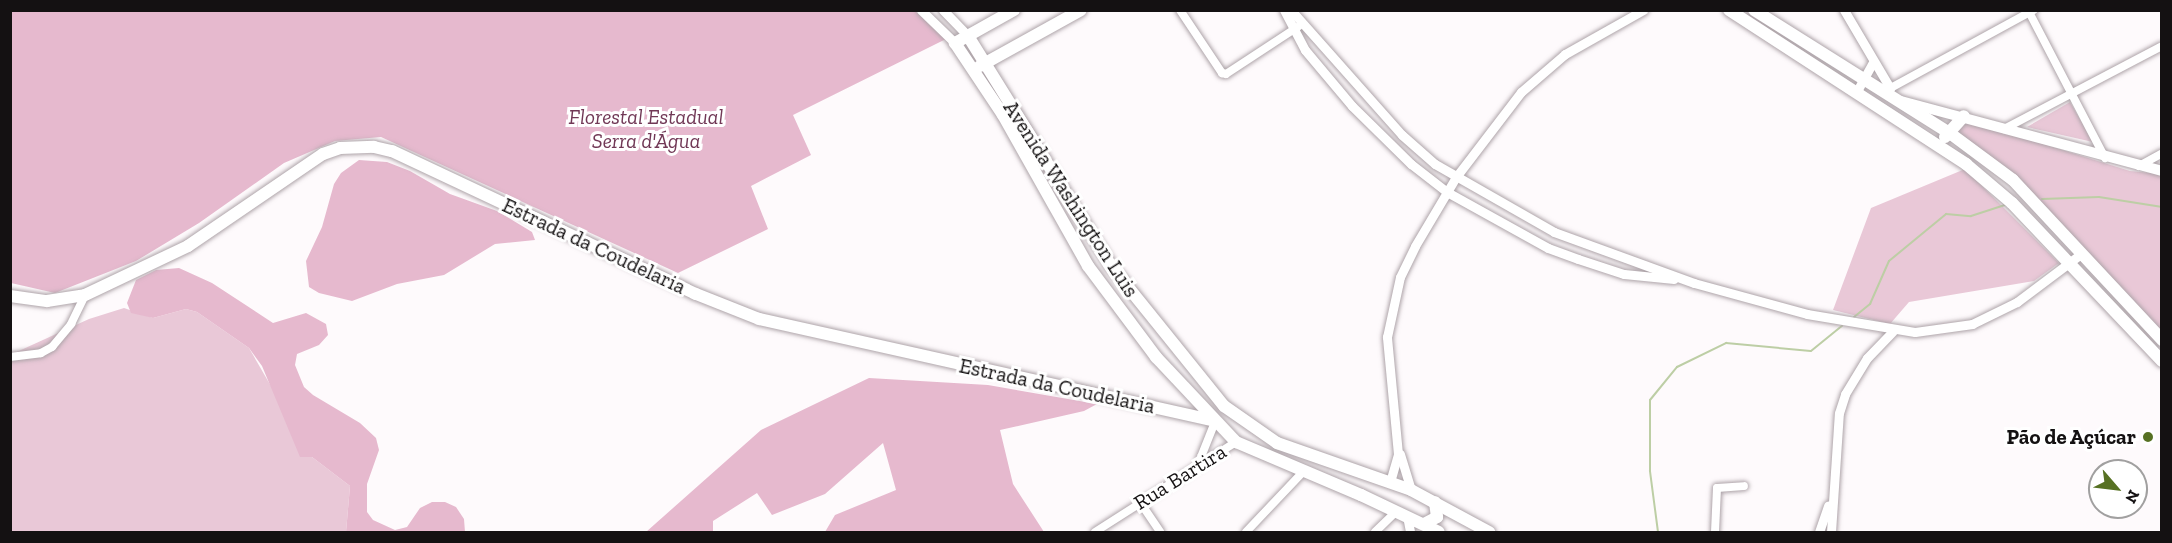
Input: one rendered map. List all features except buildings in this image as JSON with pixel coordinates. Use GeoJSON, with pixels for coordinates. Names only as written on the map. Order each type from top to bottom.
{"type":"FeatureCollection","features":[{"type":"Feature","properties":{"kind":"main road"},"geometry":{"type":"LineString","coordinates":[[1014,10],[955,43],[1003,115],[1112,303],[1196,402],[1236,442],[1402,513],[1422,528],[1439,532]]}},
{"type":"Feature","properties":{"kind":"main road"},"geometry":{"type":"LineString","coordinates":[[971,70],[1081,10]]}},
{"type":"Feature","properties":{"kind":"main road"},"geometry":{"type":"LineString","coordinates":[[1729,10],[1860,85],[2105,158],[2162,171]]}},
{"type":"Feature","properties":{"kind":"main road"},"geometry":{"type":"LineString","coordinates":[[1754,10],[1860,85],[1878,105],[1934,142],[2012,202],[2162,361]]}},
{"type":"Feature","properties":{"kind":"main road","name":"Avenida Washington Luis"},"geometry":{"type":"LineString","coordinates":[[968,36],[1110,266],[1212,393],[1251,428],[1305,454],[1411,490],[1488,532]]}},
{"type":"Feature","properties":{"kind":"main road"},"geometry":{"type":"LineString","coordinates":[[1890,93],[1952,134],[2031,195],[2162,340]]}},
{"type":"Feature","properties":{"kind":"main road"},"geometry":{"type":"LineString","coordinates":[[1934,142],[1952,134],[1964,116]]}},
{"type":"Feature","properties":{"kind":"main road","name":"Estrada da Coudelaria"},"geometry":{"type":"LineString","coordinates":[[10,296],[47,301],[85,295],[188,246],[323,154],[340,148],[374,147],[392,151],[696,294],[759,320],[1214,421],[1229,418],[1251,428]]}},
{"type":"Feature","properties":{"kind":"main road"},"geometry":{"type":"LineString","coordinates":[[1180,413],[1192,410],[1196,402]]}},
{"type":"Feature","properties":{"kind":"main road"},"geometry":{"type":"LineString","coordinates":[[1422,528],[1437,517],[1435,502]]}},
{"type":"Feature","properties":{"kind":"street"},"geometry":{"type":"LineString","coordinates":[[921,10],[955,43]]}},
{"type":"Feature","properties":{"kind":"street"},"geometry":{"type":"LineString","coordinates":[[943,10],[968,36]]}},
{"type":"Feature","properties":{"kind":"street"},"geometry":{"type":"LineString","coordinates":[[1180,10],[1222,73],[1226,74],[1303,24]]}},
{"type":"Feature","properties":{"kind":"street"},"geometry":{"type":"LineString","coordinates":[[1284,10],[1293,30],[1324,73],[1411,164],[1447,192],[1548,248],[1624,274],[1682,279]]}},
{"type":"Feature","properties":{"kind":"street"},"geometry":{"type":"LineString","coordinates":[[1291,10],[1402,135],[1456,177],[1554,232],[1622,254],[1682,279],[1774,306],[1893,331],[1972,324],[2017,302],[2082,253]]}},
{"type":"Feature","properties":{"kind":"street"},"geometry":{"type":"LineString","coordinates":[[1390,482],[1398,463],[1398,446],[1388,361],[1391,312],[1400,277],[1456,177],[1521,92],[1549,65],[1643,10]]}},
{"type":"Feature","properties":{"kind":"street"},"geometry":{"type":"LineString","coordinates":[[1844,10],[1890,93],[2030,11],[2105,158]]}},
{"type":"Feature","properties":{"kind":"street"},"geometry":{"type":"LineString","coordinates":[[1324,73],[1309,47],[1319,46],[1330,55]]}},
{"type":"Feature","properties":{"kind":"street"},"geometry":{"type":"LineString","coordinates":[[2004,129],[2162,46]]}},
{"type":"Feature","properties":{"kind":"street"},"geometry":{"type":"LineString","coordinates":[[1860,85],[1873,62]]}},
{"type":"Feature","properties":{"kind":"street"},"geometry":{"type":"LineString","coordinates":[[2138,166],[2162,153]]}},
{"type":"Feature","properties":{"kind":"street"},"geometry":{"type":"LineString","coordinates":[[1578,259],[1634,270],[1634,262],[1622,254]]}},
{"type":"Feature","properties":{"kind":"street"},"geometry":{"type":"LineString","coordinates":[[10,357],[52,347],[71,324],[85,295]]}},
{"type":"Feature","properties":{"kind":"street"},"geometry":{"type":"LineString","coordinates":[[1831,532],[1834,437],[1845,394],[1867,358],[1893,331]]}},
{"type":"Feature","properties":{"kind":"street"},"geometry":{"type":"LineString","coordinates":[[1198,463],[1214,421]]}},
{"type":"Feature","properties":{"kind":"street","name":"Rua Bartira"},"geometry":{"type":"LineString","coordinates":[[1095,532],[1198,463],[1236,442]]}},
{"type":"Feature","properties":{"kind":"street"},"geometry":{"type":"LineString","coordinates":[[1398,446],[1411,490]]}},
{"type":"Feature","properties":{"kind":"street"},"geometry":{"type":"LineString","coordinates":[[1246,532],[1303,472]]}},
{"type":"Feature","properties":{"kind":"street"},"geometry":{"type":"LineString","coordinates":[[1715,532],[1717,488],[1744,486]]}},
{"type":"Feature","properties":{"kind":"street"},"geometry":{"type":"LineString","coordinates":[[1819,532],[1832,495]]}},
{"type":"Feature","properties":{"kind":"street"},"geometry":{"type":"LineString","coordinates":[[1140,502],[1160,532]]}},
{"type":"Feature","properties":{"kind":"street"},"geometry":{"type":"LineString","coordinates":[[1375,532],[1402,513],[1410,532]]}},
{"type":"Feature","properties":{"kind":"shaded area"},"geometry":{"type":"Polygon","coordinates":[[[2070,102],[2093,142],[2027,127],[2070,102]]]}},
{"type":"Feature","properties":{"kind":"shaded area"},"geometry":{"type":"Polygon","coordinates":[[[1966,120],[2130,171],[2161,174],[2161,333],[2027,189],[1956,133],[1966,120]]]}},
{"type":"Feature","properties":{"kind":"shaded area"},"geometry":{"type":"Polygon","coordinates":[[[1965,169],[2059,263],[2034,281],[1909,302],[1890,324],[1833,310],[1871,208],[1965,169]]]}},
{"type":"Feature","properties":{"kind":"shaded area"},"geometry":{"type":"Polygon","coordinates":[[[124,308],[153,318],[186,309],[197,312],[249,348],[312,457],[350,486],[346,532],[11,532],[10,355],[89,319],[124,308]]]}},
{"type":"Feature","properties":{"kind":"green space","name":"Florestal Estadual Serra d'Água"},"geometry":{"type":"Polygon","coordinates":[[[914,10],[946,39],[793,115],[811,155],[751,186],[768,229],[678,273],[381,137],[335,141],[284,163],[199,223],[136,261],[55,293],[11,283],[11,11],[914,10]]]}},
{"type":"Feature","properties":{"kind":"green space"},"geometry":{"type":"Polygon","coordinates":[[[359,160],[387,162],[410,171],[450,194],[497,211],[532,232],[535,240],[495,244],[444,275],[397,284],[352,301],[319,293],[309,287],[306,261],[322,227],[334,184],[341,173],[359,160]]]}},
{"type":"Feature","properties":{"kind":"green space"},"geometry":{"type":"Polygon","coordinates":[[[179,268],[212,283],[273,323],[306,313],[326,324],[328,335],[319,345],[297,354],[295,365],[304,387],[313,395],[360,423],[376,438],[379,450],[367,484],[367,512],[373,520],[395,530],[407,527],[420,508],[432,502],[445,502],[456,507],[464,519],[465,532],[346,532],[350,486],[312,457],[300,457],[262,366],[249,348],[197,312],[186,309],[153,318],[131,313],[127,303],[136,280],[156,270],[179,268]]]}},
{"type":"Feature","properties":{"kind":"green space"},"geometry":{"type":"Polygon","coordinates":[[[869,378],[988,385],[1097,404],[1084,411],[1000,430],[1013,484],[1044,532],[825,532],[835,515],[896,490],[883,443],[825,494],[772,515],[757,493],[713,521],[713,532],[646,532],[761,430],[869,378]]]}},
{"type":"Feature","properties":{"kind":"waterway"},"geometry":{"type":"LineString","coordinates":[[2042,199],[2099,197],[2162,207]]}},
{"type":"Feature","properties":{"kind":"waterway"},"geometry":{"type":"LineString","coordinates":[[1854,317],[1870,304],[1889,261],[1946,214],[1971,216],[2007,204]]}},
{"type":"Feature","properties":{"kind":"waterway"},"geometry":{"type":"LineString","coordinates":[[1658,532],[1650,471],[1650,400],[1677,367],[1726,343],[1811,351],[1842,326]]}},
{"type":"Feature","properties":{"kind":"place","name":"Pão de Açúcar"},"geometry":{"type":"Point","coordinates":[2148,437]}}]}
